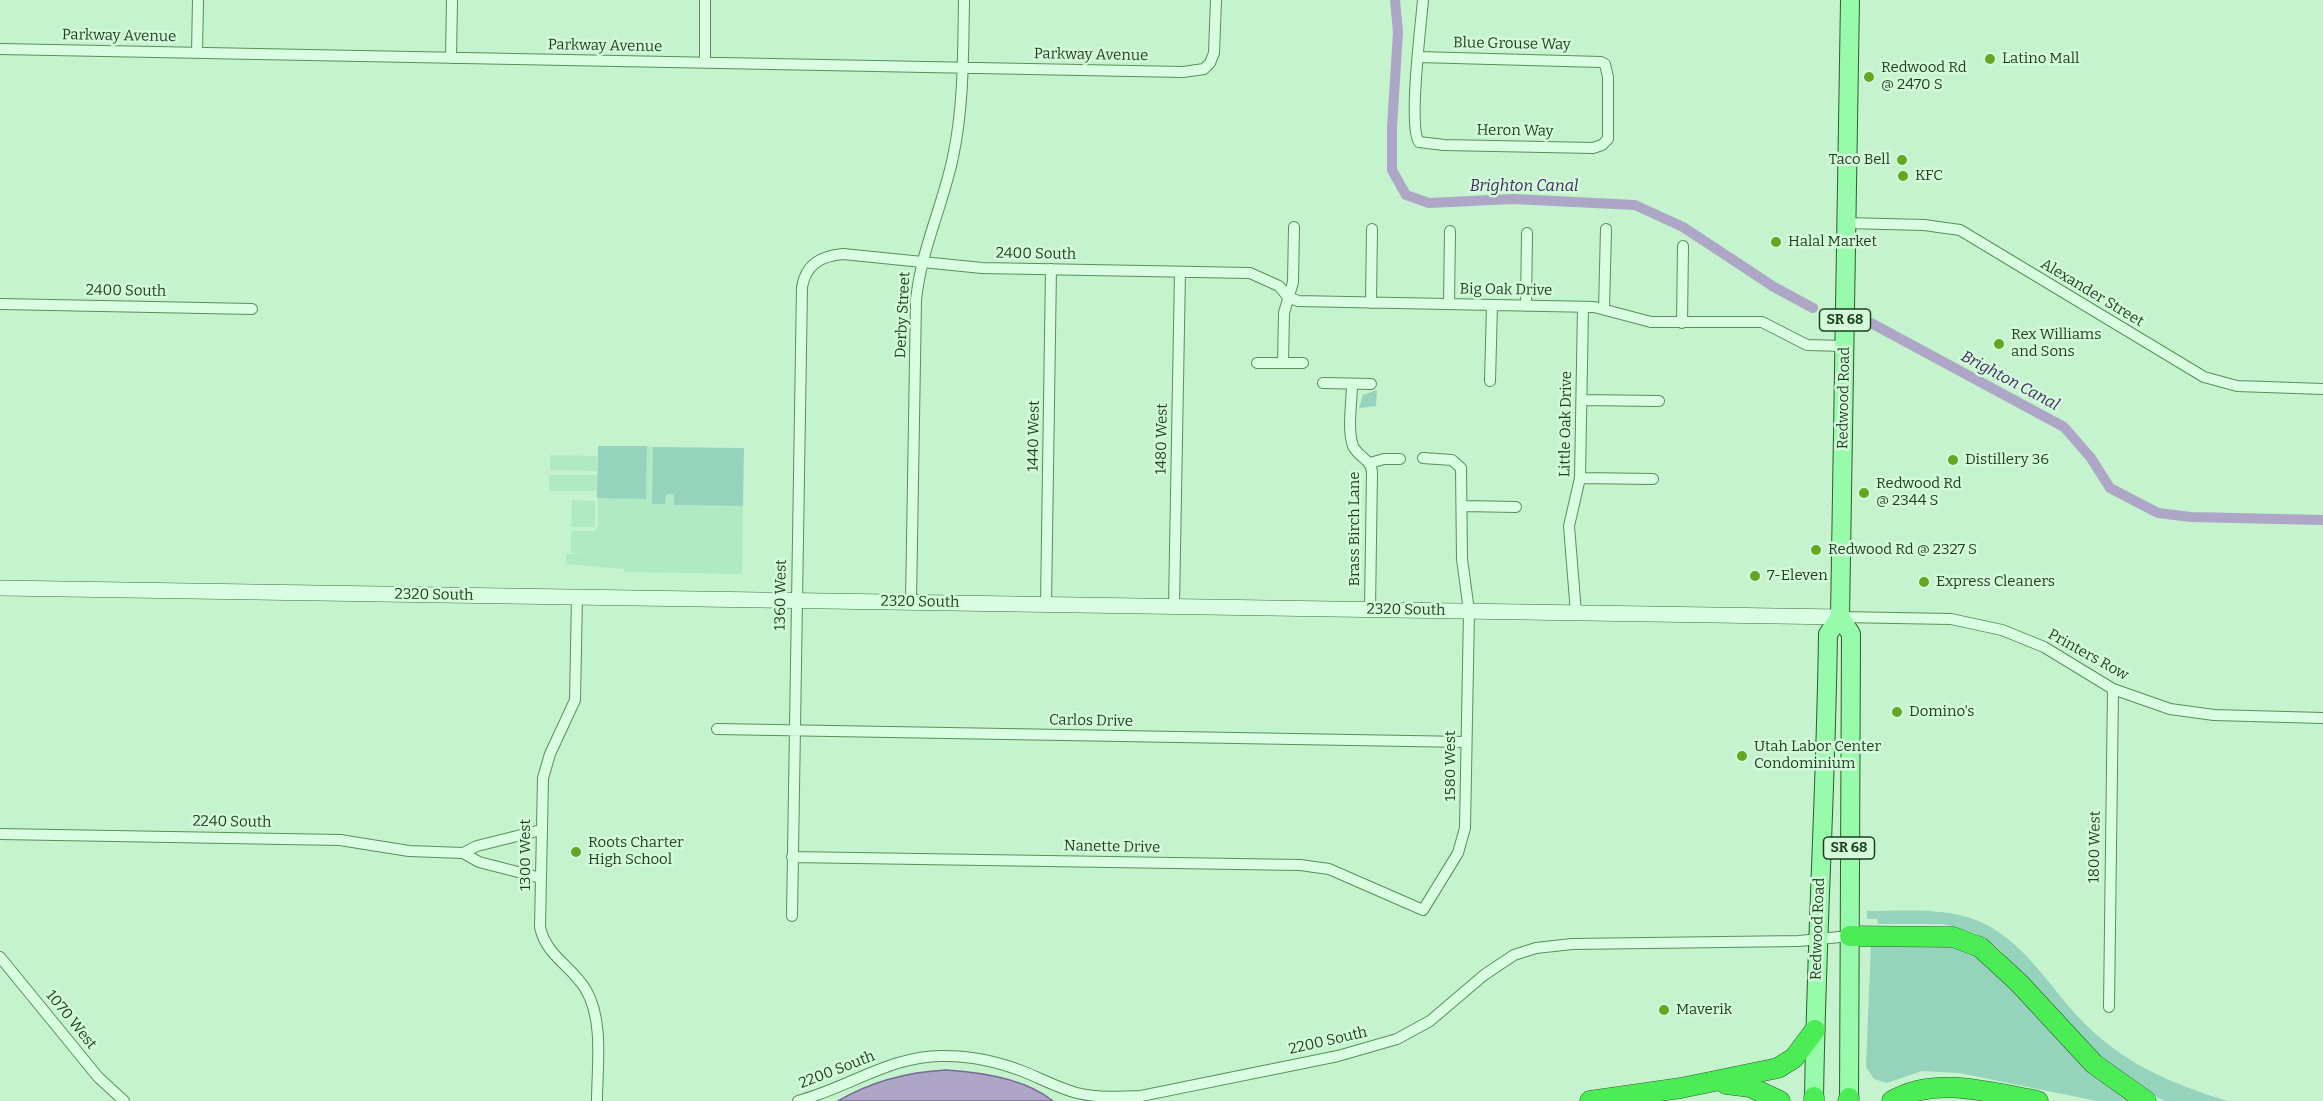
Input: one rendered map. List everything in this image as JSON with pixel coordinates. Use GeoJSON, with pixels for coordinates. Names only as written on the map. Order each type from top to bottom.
{"type":"FeatureCollection","features":[{"type":"Feature","properties":{"kind":"highway"},"geometry":{"type":"LineString","coordinates":[[1850,936],[1953,937],[1980,947],[2019,983],[2094,1064],[2146,1101]]}},
{"type":"Feature","properties":{"kind":"highway"},"geometry":{"type":"LineString","coordinates":[[1590,1101],[1681,1088],[1778,1068],[1797,1054],[1815,1030]]}},
{"type":"Feature","properties":{"kind":"highway"},"geometry":{"type":"LineString","coordinates":[[1681,1088],[1738,1084],[1762,1090],[1780,1101]]}},
{"type":"Feature","properties":{"kind":"highway"},"geometry":{"type":"LineString","coordinates":[[1892,1101],[1910,1092],[1939,1087],[2038,1101]]}},
{"type":"Feature","properties":{"kind":"main road","name":"Redwood Road"},"geometry":{"type":"LineString","coordinates":[[1814,1100],[1816,939],[1826,759],[1828,634],[1840,617],[1850,0]]}},
{"type":"Feature","properties":{"kind":"main road","name":"Redwood Road"},"geometry":{"type":"LineString","coordinates":[[1840,617],[1851,633],[1848,783],[1850,936],[1848,1100]]}},
{"type":"Feature","properties":{"kind":"street"},"geometry":{"type":"LineString","coordinates":[[197,53],[198,0]]}},
{"type":"Feature","properties":{"kind":"street"},"geometry":{"type":"LineString","coordinates":[[451,58],[452,0]]}},
{"type":"Feature","properties":{"kind":"street"},"geometry":{"type":"LineString","coordinates":[[705,0],[705,63]]}},
{"type":"Feature","properties":{"kind":"street","name":"Derby Street"},"geometry":{"type":"LineString","coordinates":[[911,602],[916,300],[922,262],[954,156],[963,68],[964,0]]}},
{"type":"Feature","properties":{"kind":"street","name":"Parkway Avenue"},"geometry":{"type":"LineString","coordinates":[[0,49],[1183,72],[1199,71],[1208,66],[1214,53],[1216,0]]}},
{"type":"Feature","properties":{"kind":"street"},"geometry":{"type":"LineString","coordinates":[[1418,57],[1423,0]]}},
{"type":"Feature","properties":{"kind":"street","name":"Blue Grouse Way"},"geometry":{"type":"LineString","coordinates":[[1418,57],[1592,60],[1605,64],[1608,77],[1608,139]]}},
{"type":"Feature","properties":{"kind":"street","name":"Heron Way"},"geometry":{"type":"LineString","coordinates":[[1418,57],[1415,129],[1419,142],[1443,145],[1593,148],[1602,145],[1608,139]]}},
{"type":"Feature","properties":{"kind":"street","name":"Alexander Street"},"geometry":{"type":"LineString","coordinates":[[1846,223],[1924,225],[1960,230],[2204,377],[2237,386],[2323,389]]}},
{"type":"Feature","properties":{"kind":"street"},"geometry":{"type":"LineString","coordinates":[[1283,363],[1284,313],[1293,288],[1294,228]]}},
{"type":"Feature","properties":{"kind":"street"},"geometry":{"type":"LineString","coordinates":[[1371,303],[1372,229]]}},
{"type":"Feature","properties":{"kind":"street"},"geometry":{"type":"LineString","coordinates":[[1604,309],[1606,229]]}},
{"type":"Feature","properties":{"kind":"street"},"geometry":{"type":"LineString","coordinates":[[1449,304],[1450,231]]}},
{"type":"Feature","properties":{"kind":"street"},"geometry":{"type":"LineString","coordinates":[[1526,306],[1527,233]]}},
{"type":"Feature","properties":{"kind":"street"},"geometry":{"type":"LineString","coordinates":[[1682,323],[1683,246]]}},
{"type":"Feature","properties":{"kind":"street","name":"2400 South"},"geometry":{"type":"LineString","coordinates":[[804,274],[822,257],[832,255],[982,268],[1250,273],[1273,282],[1288,297]]}},
{"type":"Feature","properties":{"kind":"street","name":"1440 West"},"geometry":{"type":"LineString","coordinates":[[1046,604],[1052,269]]}},
{"type":"Feature","properties":{"kind":"street","name":"1480 West"},"geometry":{"type":"LineString","coordinates":[[1174,606],[1180,272]]}},
{"type":"Feature","properties":{"kind":"street","name":"1360 West"},"geometry":{"type":"LineString","coordinates":[[792,916],[801,298],[804,274]]}},
{"type":"Feature","properties":{"kind":"street","name":"Big Oak Drive"},"geometry":{"type":"LineString","coordinates":[[1288,297],[1298,302],[1583,307],[1604,309],[1640,321],[1743,324],[1785,335],[1807,345],[1844,346]]}},
{"type":"Feature","properties":{"kind":"street","name":"2400 South"},"geometry":{"type":"LineString","coordinates":[[0,304],[252,309]]}},
{"type":"Feature","properties":{"kind":"street"},"geometry":{"type":"LineString","coordinates":[[1490,381],[1492,305]]}},
{"type":"Feature","properties":{"kind":"street","name":"Little Oak Drive"},"geometry":{"type":"LineString","coordinates":[[1576,612],[1569,526],[1580,478],[1583,307]]}},
{"type":"Feature","properties":{"kind":"street"},"geometry":{"type":"LineString","coordinates":[[1257,363],[1303,363]]}},
{"type":"Feature","properties":{"kind":"street"},"geometry":{"type":"LineString","coordinates":[[1323,383],[1371,384]]}},
{"type":"Feature","properties":{"kind":"street","name":"Brass Birch Lane"},"geometry":{"type":"LineString","coordinates":[[1352,384],[1352,441],[1356,450],[1370,463],[1370,609]]}},
{"type":"Feature","properties":{"kind":"street"},"geometry":{"type":"LineString","coordinates":[[1582,400],[1659,401]]}},
{"type":"Feature","properties":{"kind":"street","name":"1580 West"},"geometry":{"type":"LineString","coordinates":[[1423,458],[1448,459],[1458,464],[1463,475],[1462,559],[1469,611],[1465,828],[1458,854],[1423,910]]}},
{"type":"Feature","properties":{"kind":"street"},"geometry":{"type":"LineString","coordinates":[[1370,463],[1384,459],[1400,459]]}},
{"type":"Feature","properties":{"kind":"street"},"geometry":{"type":"LineString","coordinates":[[1580,478],[1653,479]]}},
{"type":"Feature","properties":{"kind":"street"},"geometry":{"type":"LineString","coordinates":[[1463,506],[1516,507]]}},
{"type":"Feature","properties":{"kind":"street","name":"2320 South"},"geometry":{"type":"LineString","coordinates":[[0,588],[1840,617]]}},
{"type":"Feature","properties":{"kind":"street","name":"1300 West"},"geometry":{"type":"LineString","coordinates":[[578,597],[575,700],[546,765],[541,798],[540,927],[549,950],[585,988],[594,1008],[597,1101]]}},
{"type":"Feature","properties":{"kind":"street","name":"Printers Row"},"geometry":{"type":"LineString","coordinates":[[1840,617],[1911,617],[1982,624],[2041,646],[2113,688],[2170,709],[2202,714],[2323,718]]}},
{"type":"Feature","properties":{"kind":"street","name":"1800 West"},"geometry":{"type":"LineString","coordinates":[[2109,1007],[2107,992],[2113,688]]}},
{"type":"Feature","properties":{"kind":"street","name":"Carlos Drive"},"geometry":{"type":"LineString","coordinates":[[717,729],[1466,742]]}},
{"type":"Feature","properties":{"kind":"street","name":"2240 South"},"geometry":{"type":"LineString","coordinates":[[463,853],[477,846],[541,830]]}},
{"type":"Feature","properties":{"kind":"street","name":"2240 South"},"geometry":{"type":"LineString","coordinates":[[0,834],[340,840],[409,851],[463,853],[479,862],[541,879]]}},
{"type":"Feature","properties":{"kind":"street","name":"Nanette Drive"},"geometry":{"type":"LineString","coordinates":[[792,857],[1300,865],[1329,869],[1423,910]]}},
{"type":"Feature","properties":{"kind":"street","name":"2200 South"},"geometry":{"type":"LineString","coordinates":[[798,1101],[823,1095],[893,1064],[921,1056],[973,1057],[1020,1070],[1078,1093],[1110,1097],[1141,1096],[1338,1056],[1397,1040],[1430,1022],[1500,963],[1536,948],[1572,944],[1816,939],[1850,936]]}},
{"type":"Feature","properties":{"kind":"street","name":"1070 West"},"geometry":{"type":"LineString","coordinates":[[0,957],[98,1077],[122,1100]]}},
{"type":"Feature","properties":{"kind":"green space"},"geometry":{"type":"Polygon","coordinates":[[[1377,390],[1376,406],[1359,408],[1363,395],[1377,390]]]}},
{"type":"Feature","properties":{"kind":"green space"},"geometry":{"type":"Polygon","coordinates":[[[598,446],[647,446],[646,499],[597,498],[598,446]]]}},
{"type":"Feature","properties":{"kind":"green space"},"geometry":{"type":"Polygon","coordinates":[[[647,446],[653,447],[652,504],[666,494],[675,494],[675,505],[743,506],[742,574],[625,572],[624,569],[566,564],[566,554],[594,554],[571,553],[571,531],[594,531],[598,526],[598,498],[646,498],[647,446]]]}},
{"type":"Feature","properties":{"kind":"green space"},"geometry":{"type":"Polygon","coordinates":[[[653,447],[744,448],[743,506],[674,505],[674,494],[666,494],[665,504],[652,504],[653,447]]]}},
{"type":"Feature","properties":{"kind":"green space"},"geometry":{"type":"Polygon","coordinates":[[[550,455],[597,456],[597,471],[550,470],[550,455]]]}},
{"type":"Feature","properties":{"kind":"green space"},"geometry":{"type":"Polygon","coordinates":[[[549,475],[597,475],[597,491],[549,491],[549,475]]]}},
{"type":"Feature","properties":{"kind":"green space"},"geometry":{"type":"Polygon","coordinates":[[[572,500],[595,501],[595,527],[571,527],[572,500]]]}},
{"type":"Feature","properties":{"kind":"green space"},"geometry":{"type":"Polygon","coordinates":[[[1867,911],[1950,913],[1976,920],[1993,928],[2034,964],[2081,1020],[2114,1049],[2167,1079],[2227,1101],[2165,1101],[2147,1092],[2102,1059],[1997,947],[1975,933],[1943,924],[1878,924],[1877,919],[1867,919],[1867,911]]]}},
{"type":"Feature","properties":{"kind":"green space"},"geometry":{"type":"Polygon","coordinates":[[[1934,942],[1968,948],[2137,1101],[2097,1101],[1959,1073],[1922,1071],[1887,1083],[1874,1079],[1866,1067],[1871,943],[1934,942]]]}},
{"type":"Feature","properties":{"kind":"shaded area"},"geometry":{"type":"Polygon","coordinates":[[[946,1070],[987,1075],[1016,1082],[1042,1093],[1053,1101],[838,1101],[864,1088],[890,1079],[946,1070]]]}},
{"type":"Feature","properties":{"kind":"waterway","name":"Brighton Canal"},"geometry":{"type":"LineString","coordinates":[[1395,0],[1398,32],[1392,127],[1392,170],[1406,195],[1429,203],[1513,199],[1635,205],[1683,227],[1774,287],[1813,308]]}},
{"type":"Feature","properties":{"kind":"waterway","name":"Brighton Canal"},"geometry":{"type":"LineString","coordinates":[[1871,323],[2064,427],[2091,458],[2110,488],[2158,513],[2191,517],[2323,520]]}},
{"type":"Feature","properties":{"kind":"place","name":"Latino Mall"},"geometry":{"type":"Point","coordinates":[1990,59]}},
{"type":"Feature","properties":{"kind":"place","name":"Redwood Rd @ 2470 S"},"geometry":{"type":"Point","coordinates":[1869,77]}},
{"type":"Feature","properties":{"kind":"place","name":"Taco Bell"},"geometry":{"type":"Point","coordinates":[1902,160]}},
{"type":"Feature","properties":{"kind":"place","name":"KFC"},"geometry":{"type":"Point","coordinates":[1903,176]}},
{"type":"Feature","properties":{"kind":"place","name":"Halal Market"},"geometry":{"type":"Point","coordinates":[1776,242]}},
{"type":"Feature","properties":{"kind":"place","name":"Rex Williams and Sons"},"geometry":{"type":"Point","coordinates":[1999,344]}},
{"type":"Feature","properties":{"kind":"place","name":"Distillery 36"},"geometry":{"type":"Point","coordinates":[1953,460]}},
{"type":"Feature","properties":{"kind":"place","name":"Redwood Rd @ 2344 S"},"geometry":{"type":"Point","coordinates":[1864,493]}},
{"type":"Feature","properties":{"kind":"place","name":"Redwood Rd @ 2327 S"},"geometry":{"type":"Point","coordinates":[1816,550]}},
{"type":"Feature","properties":{"kind":"place","name":"7-Eleven"},"geometry":{"type":"Point","coordinates":[1755,576]}},
{"type":"Feature","properties":{"kind":"place","name":"Express Cleaners"},"geometry":{"type":"Point","coordinates":[1924,582]}},
{"type":"Feature","properties":{"kind":"place","name":"Domino's"},"geometry":{"type":"Point","coordinates":[1897,712]}},
{"type":"Feature","properties":{"kind":"place","name":"Utah Labor Center Condominium"},"geometry":{"type":"Point","coordinates":[1742,756]}},
{"type":"Feature","properties":{"kind":"place","name":"Roots Charter High School"},"geometry":{"type":"Point","coordinates":[576,852]}},
{"type":"Feature","properties":{"kind":"place","name":"Maverik"},"geometry":{"type":"Point","coordinates":[1664,1010]}}]}
